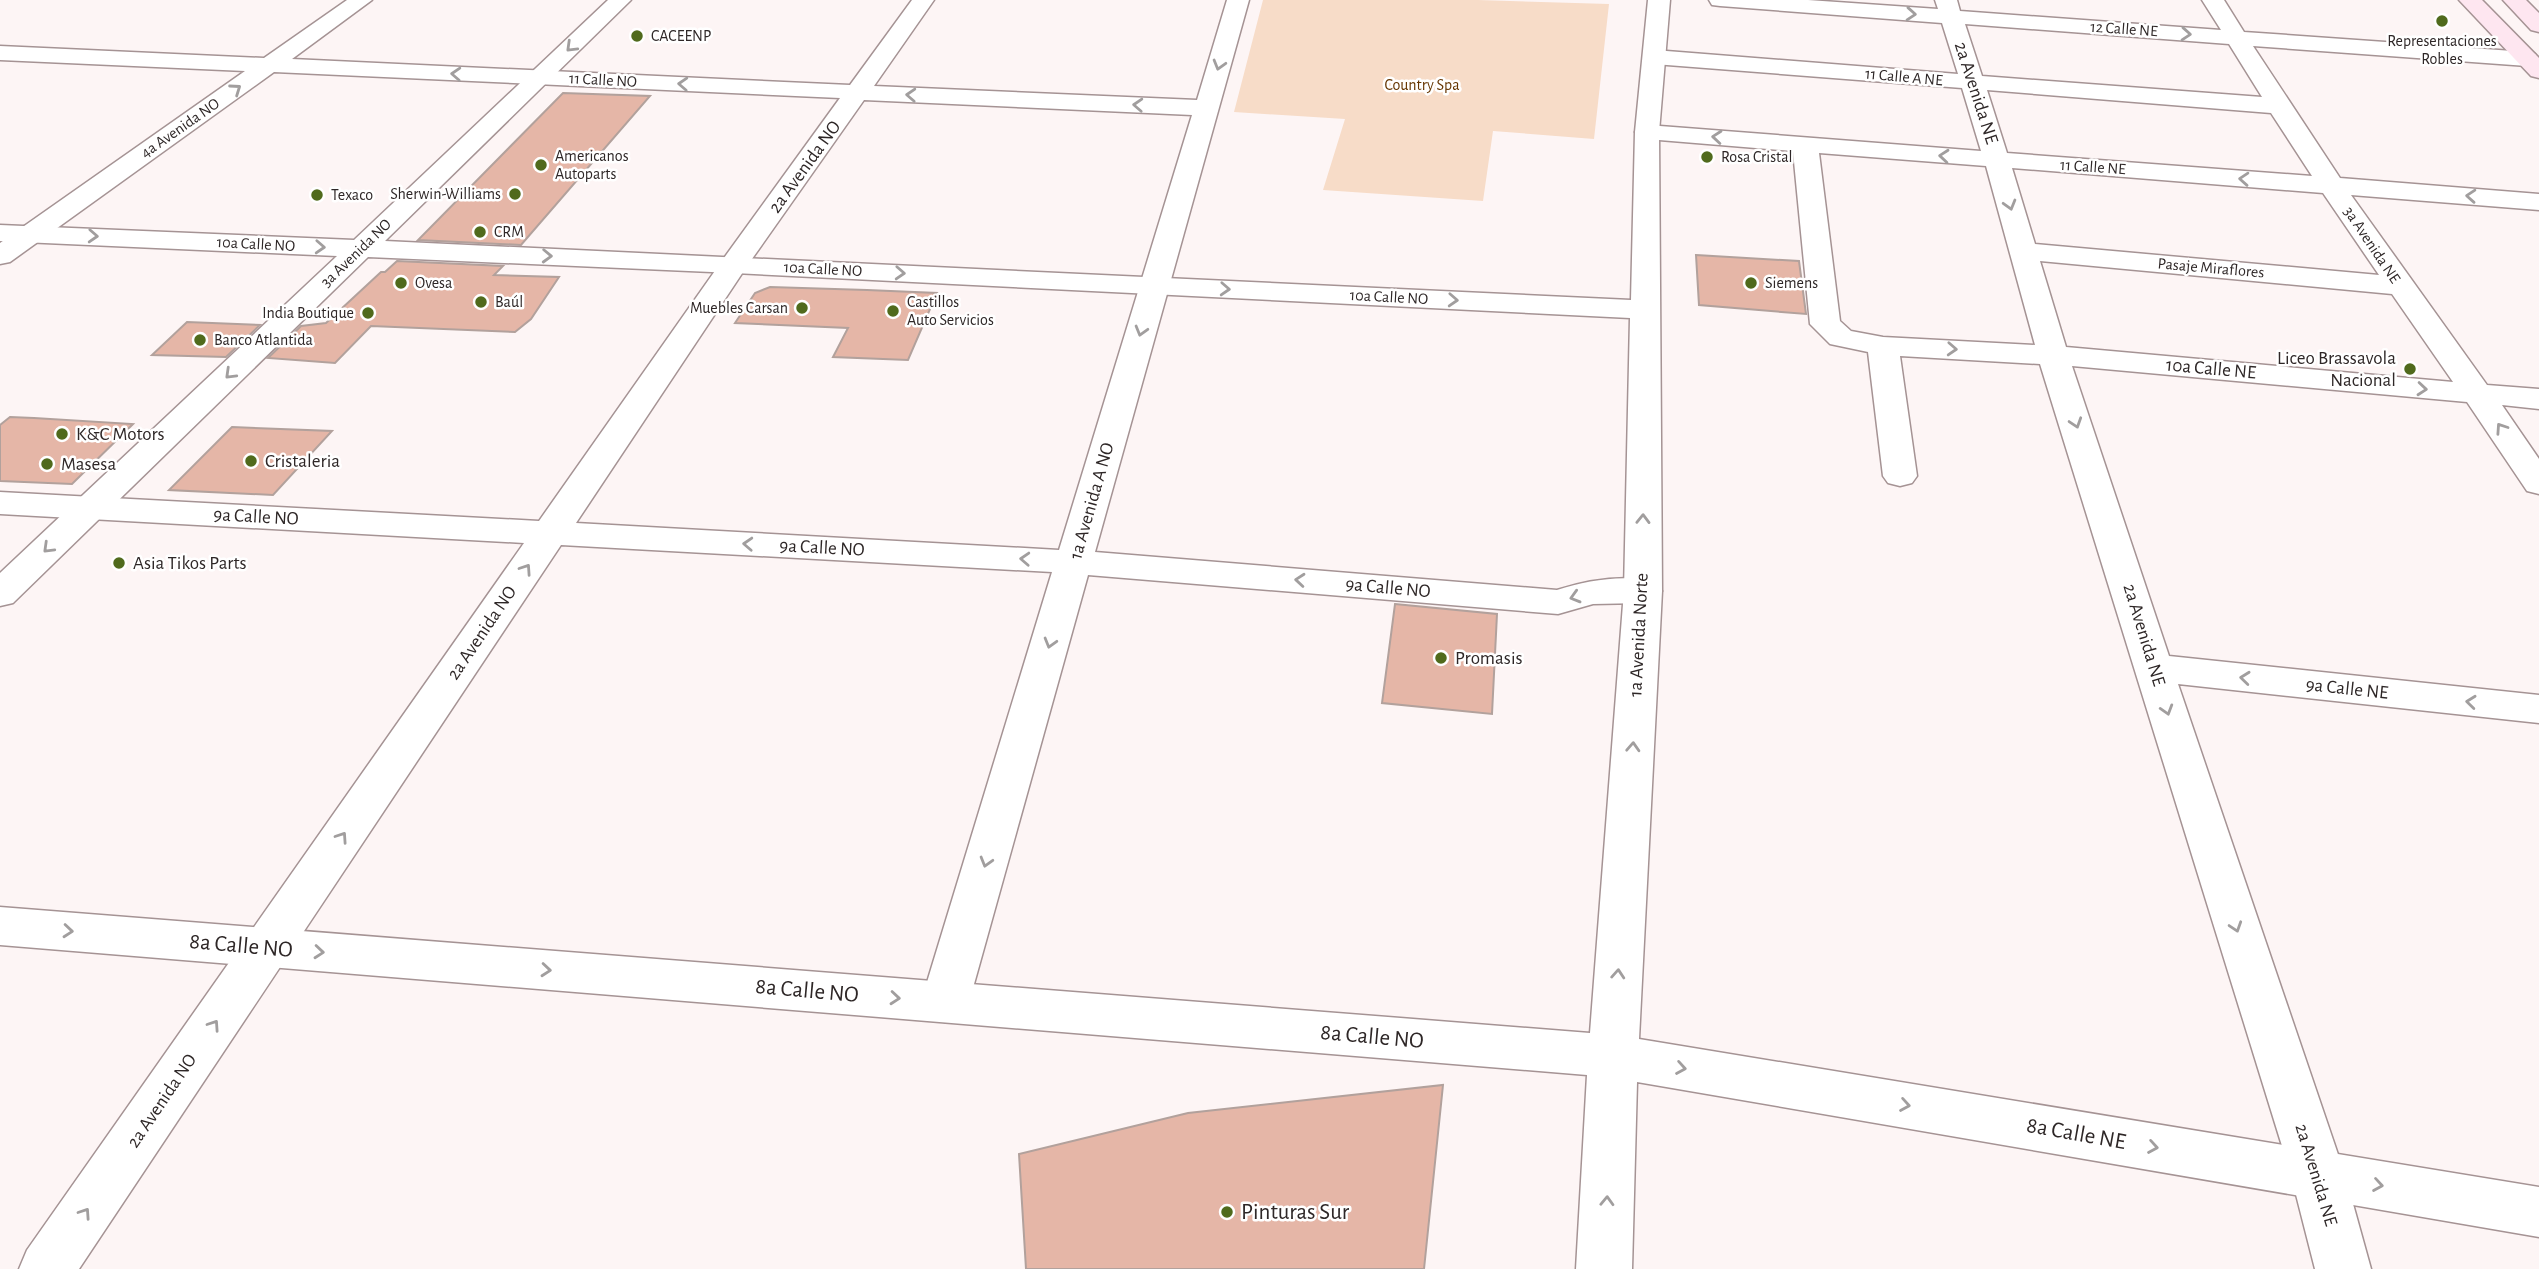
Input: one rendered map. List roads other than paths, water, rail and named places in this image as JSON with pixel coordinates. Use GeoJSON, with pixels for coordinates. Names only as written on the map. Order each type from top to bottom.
{"type":"FeatureCollection","features":[{"type":"Feature","properties":{"kind":"main road"},"geometry":{"type":"LineString","coordinates":[[2470,0],[2533,65]]}},
{"type":"Feature","properties":{"kind":"main road"},"geometry":{"type":"LineString","coordinates":[[2514,0],[2539,25]]}},
{"type":"Feature","properties":{"kind":"street","name":"4a Avenida NO"},"geometry":{"type":"LineString","coordinates":[[0,256],[361,0]]}},
{"type":"Feature","properties":{"kind":"street","name":"3a Avenida NO"},"geometry":{"type":"LineString","coordinates":[[0,594],[620,0]]}},
{"type":"Feature","properties":{"kind":"street","name":"2a Avenida NO"},"geometry":{"type":"LineString","coordinates":[[47,1269],[734,264],[923,0]]}},
{"type":"Feature","properties":{"kind":"street","name":"1a Avenida A NO"},"geometry":{"type":"LineString","coordinates":[[946,1002],[1238,0]]}},
{"type":"Feature","properties":{"kind":"street","name":"1a Avenida Norte"},"geometry":{"type":"LineString","coordinates":[[1604,1269],[1613,1056],[1643,591],[1647,132],[1659,0]]}},
{"type":"Feature","properties":{"kind":"street","name":"12 Calle NE"},"geometry":{"type":"LineString","coordinates":[[1720,0],[1949,8],[2533,65]]}},
{"type":"Feature","properties":{"kind":"street","name":"3a Avenida NE"},"geometry":{"type":"LineString","coordinates":[[2213,0],[2331,186],[2399,286],[2479,394],[2539,484]]}},
{"type":"Feature","properties":{"kind":"street","name":"2a Avenida NE"},"geometry":{"type":"LineString","coordinates":[[1949,8],[2054,355],[2213,856],[2318,1175],[2343,1269]]}},
{"type":"Feature","properties":{"kind":"street","name":"11 Calle NO"},"geometry":{"type":"LineString","coordinates":[[0,53],[1206,108]]}},
{"type":"Feature","properties":{"kind":"street","name":"11 Calle A NE"},"geometry":{"type":"LineString","coordinates":[[1654,57],[2280,106]]}},
{"type":"Feature","properties":{"kind":"street","name":"11 Calle NE"},"geometry":{"type":"LineString","coordinates":[[1647,132],[2539,202]]}},
{"type":"Feature","properties":{"kind":"street","name":"10a Calle NE"},"geometry":{"type":"LineString","coordinates":[[1805,144],[1825,324],[1841,338],[1884,345],[2054,355],[2539,399]]}},
{"type":"Feature","properties":{"kind":"street","name":"10a Calle NO"},"geometry":{"type":"LineString","coordinates":[[0,233],[734,264],[1646,310]]}},
{"type":"Feature","properties":{"kind":"street","name":"Pasaje Miraflores"},"geometry":{"type":"LineString","coordinates":[[2023,251],[2399,286]]}},
{"type":"Feature","properties":{"kind":"street"},"geometry":{"type":"LineString","coordinates":[[1884,345],[1900,476]]}},
{"type":"Feature","properties":{"kind":"street","name":"9a Calle NO"},"geometry":{"type":"LineString","coordinates":[[0,503],[1074,562],[1558,602],[1592,592],[1643,591]]}},
{"type":"Feature","properties":{"kind":"street","name":"9a Calle NE"},"geometry":{"type":"LineString","coordinates":[[2155,668],[2539,709]]}},
{"type":"Feature","properties":{"kind":"street","name":"8a Calle NO"},"geometry":{"type":"LineString","coordinates":[[0,926],[1613,1056]]}},
{"type":"Feature","properties":{"kind":"street","name":"8a Calle NE"},"geometry":{"type":"LineString","coordinates":[[1613,1056],[2539,1212]]}},
{"type":"Feature","properties":{"kind":"place","name":"Representaciones Robles"},"geometry":{"type":"Point","coordinates":[2442,21]}},
{"type":"Feature","properties":{"kind":"place","name":"CACEENP"},"geometry":{"type":"Point","coordinates":[637,36]}},
{"type":"Feature","properties":{"kind":"place","name":"Rosa Cristal"},"geometry":{"type":"Point","coordinates":[1707,157]}},
{"type":"Feature","properties":{"kind":"place","name":"Americanos Autoparts"},"geometry":{"type":"Point","coordinates":[541,165]}},
{"type":"Feature","properties":{"kind":"place","name":"Sherwin-Williams"},"geometry":{"type":"Point","coordinates":[515,194]}},
{"type":"Feature","properties":{"kind":"place","name":"Texaco"},"geometry":{"type":"Point","coordinates":[317,195]}},
{"type":"Feature","properties":{"kind":"place","name":"CRM"},"geometry":{"type":"Point","coordinates":[480,232]}},
{"type":"Feature","properties":{"kind":"place","name":"Ovesa"},"geometry":{"type":"Point","coordinates":[401,283]}},
{"type":"Feature","properties":{"kind":"place","name":"Siemens"},"geometry":{"type":"Point","coordinates":[1751,283]}},
{"type":"Feature","properties":{"kind":"place","name":"Baúl"},"geometry":{"type":"Point","coordinates":[481,302]}},
{"type":"Feature","properties":{"kind":"place","name":"Muebles Carsan"},"geometry":{"type":"Point","coordinates":[802,308]}},
{"type":"Feature","properties":{"kind":"place","name":"Castillos Auto Servicios"},"geometry":{"type":"Point","coordinates":[893,311]}},
{"type":"Feature","properties":{"kind":"place","name":"India Boutique"},"geometry":{"type":"Point","coordinates":[368,313]}},
{"type":"Feature","properties":{"kind":"place","name":"Banco Atlantida"},"geometry":{"type":"Point","coordinates":[200,340]}},
{"type":"Feature","properties":{"kind":"place","name":"Liceo Brassavola Nacional"},"geometry":{"type":"Point","coordinates":[2410,369]}},
{"type":"Feature","properties":{"kind":"place","name":"K&C Motors"},"geometry":{"type":"Point","coordinates":[62,434]}},
{"type":"Feature","properties":{"kind":"place","name":"Cristaleria"},"geometry":{"type":"Point","coordinates":[251,461]}},
{"type":"Feature","properties":{"kind":"place","name":"Masesa"},"geometry":{"type":"Point","coordinates":[47,464]}},
{"type":"Feature","properties":{"kind":"place","name":"Asia Tikos Parts"},"geometry":{"type":"Point","coordinates":[119,563]}},
{"type":"Feature","properties":{"kind":"place","name":"Promasis"},"geometry":{"type":"Point","coordinates":[1441,658]}},
{"type":"Feature","properties":{"kind":"place","name":"Pinturas Sur"},"geometry":{"type":"Point","coordinates":[1227,1212]}},
{"type":"Feature","properties":{"kind":"park label","name":"Country Spa"},"geometry":{"type":"Point","coordinates":[1422,85]}}]}
